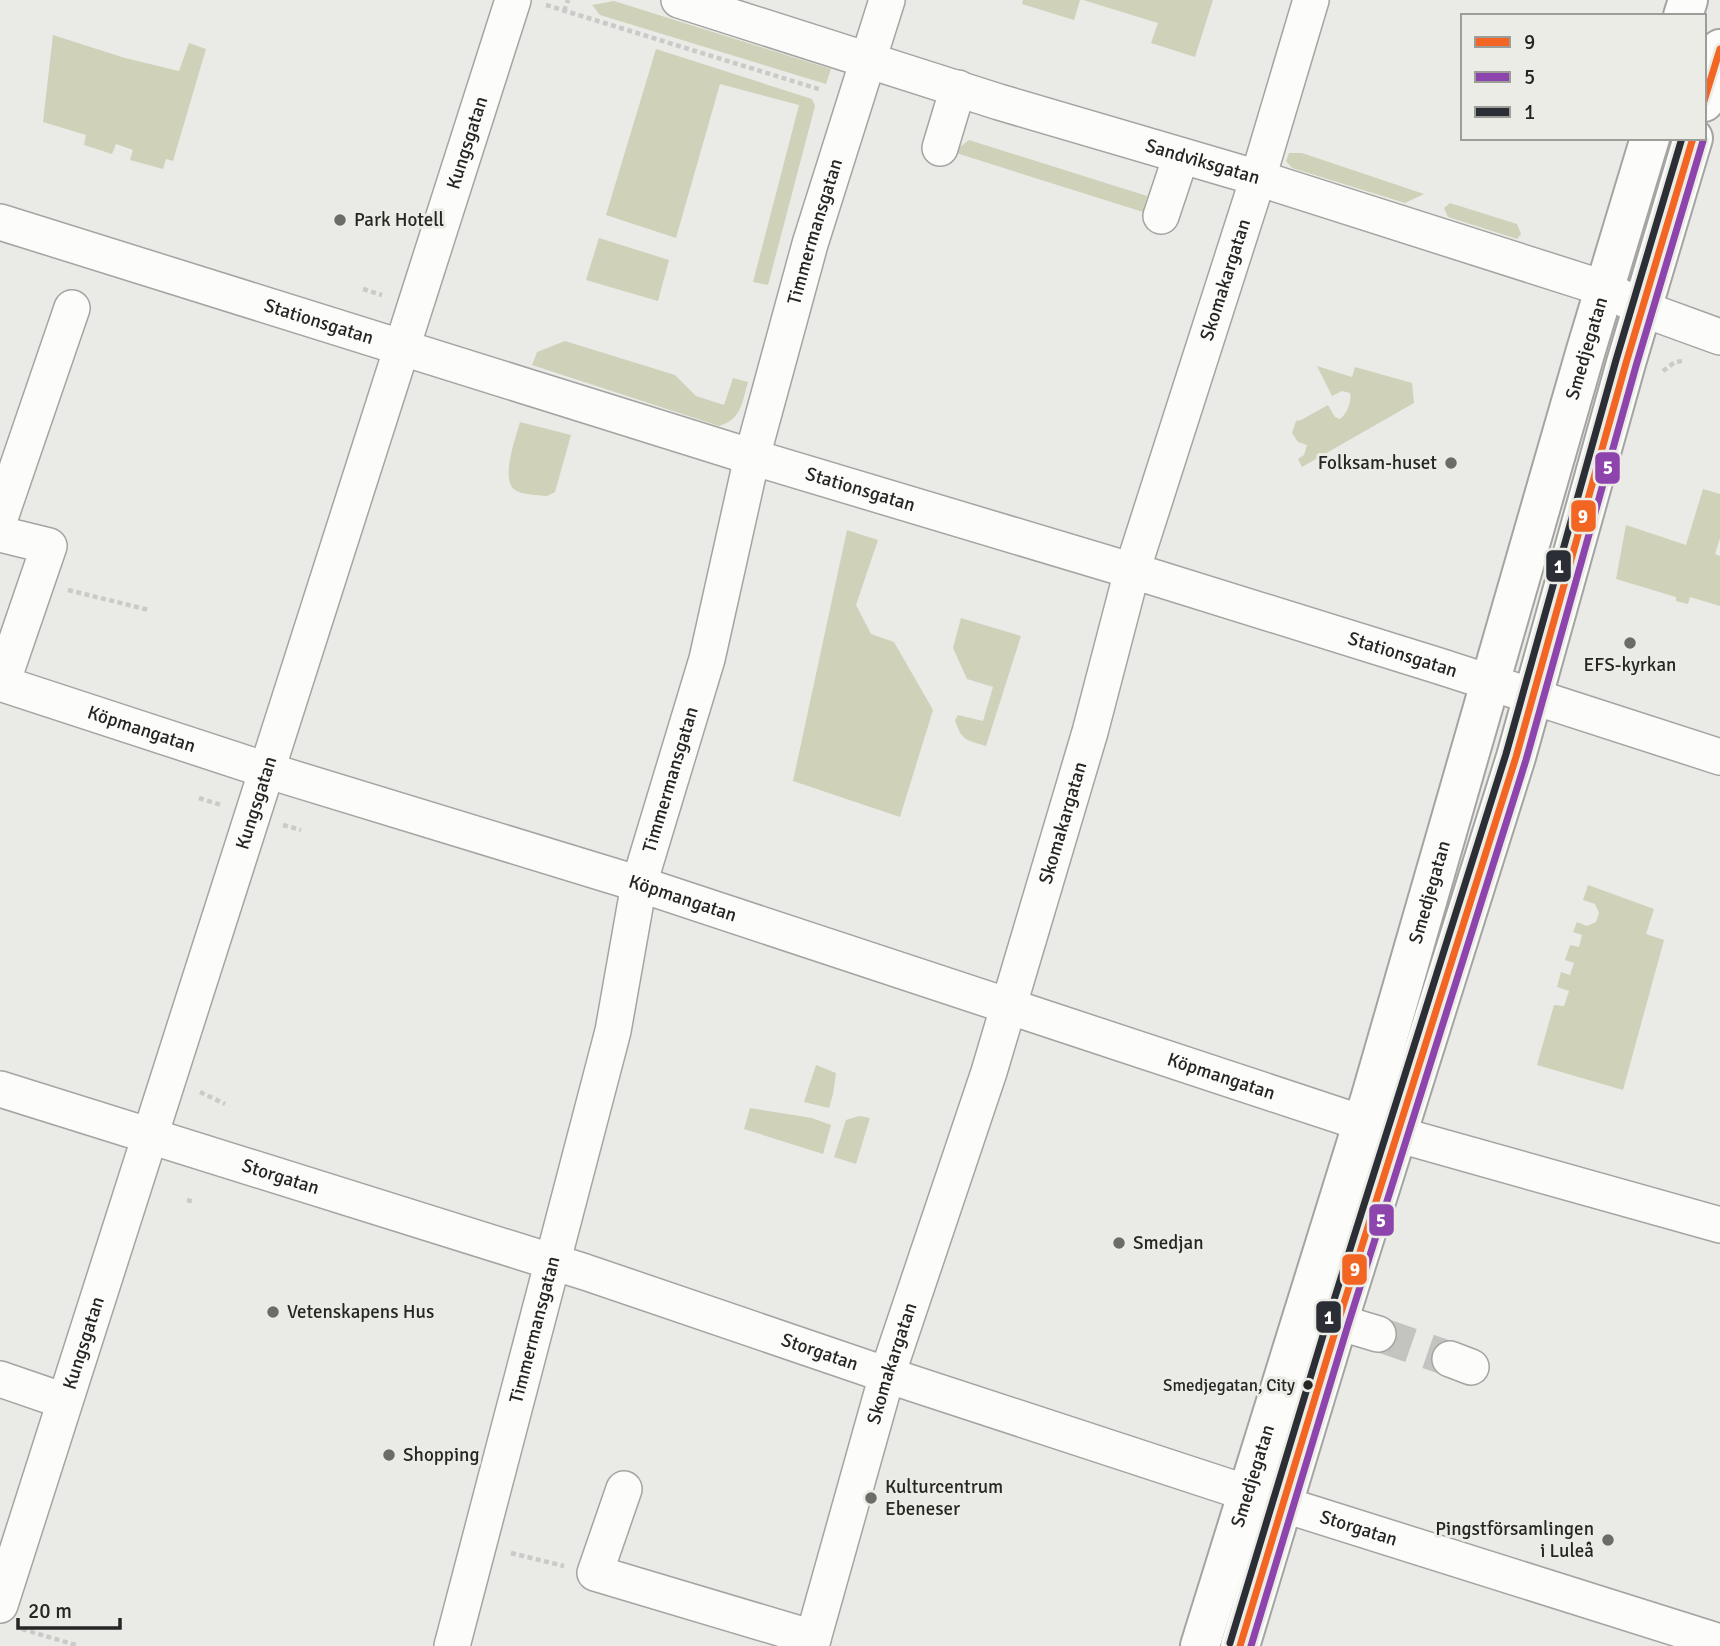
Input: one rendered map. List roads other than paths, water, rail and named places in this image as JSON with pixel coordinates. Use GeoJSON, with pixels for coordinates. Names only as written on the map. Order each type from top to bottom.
{"type":"FeatureCollection","features":[{"type":"Feature","properties":{"kind":"main road"},"geometry":{"type":"LineString","coordinates":[[1706,95],[1720,49]]}},
{"type":"Feature","properties":{"kind":"main road","name":"Smedjegatan"},"geometry":{"type":"LineString","coordinates":[[1240,1646],[1338,1321],[1379,1129],[1491,682],[1649,140]]}},
{"type":"Feature","properties":{"kind":"main road","name":"Smedjegatan"},"geometry":{"type":"LineString","coordinates":[[1200,1646],[1247,1493],[1533,696],[1626,363],[1692,140]]}},
{"type":"Feature","properties":{"kind":"street","name":"Kungsgatan"},"geometry":{"type":"LineString","coordinates":[[0,1605],[513,0]]}},
{"type":"Feature","properties":{"kind":"street","name":"Sandviksgatan"},"geometry":{"type":"LineString","coordinates":[[679,0],[958,88],[1258,178],[1606,289],[1643,310],[1720,337]]}},
{"type":"Feature","properties":{"kind":"street","name":"Timmermansgatan"},"geometry":{"type":"LineString","coordinates":[[452,1646],[613,1031],[639,884],[707,659],[752,457],[810,244],[887,0]]}},
{"type":"Feature","properties":{"kind":"street","name":"Skomakargatan"},"geometry":{"type":"LineString","coordinates":[[812,1642],[887,1375],[989,1072],[1090,732],[1132,571],[1258,178],[1311,0]]}},
{"type":"Feature","properties":{"kind":"street"},"geometry":{"type":"LineString","coordinates":[[940,148],[958,88]]}},
{"type":"Feature","properties":{"kind":"street"},"geometry":{"type":"LineString","coordinates":[[1161,216],[1181,156]]}},
{"type":"Feature","properties":{"kind":"street","name":"Stationsgatan"},"geometry":{"type":"LineString","coordinates":[[0,222],[752,457],[1491,682],[1720,757]]}},
{"type":"Feature","properties":{"kind":"street"},"geometry":{"type":"LineString","coordinates":[[0,518],[72,308]]}},
{"type":"Feature","properties":{"kind":"street"},"geometry":{"type":"LineString","coordinates":[[0,534],[49,546],[1,683]]}},
{"type":"Feature","properties":{"kind":"street","name":"Köpmangatan"},"geometry":{"type":"LineString","coordinates":[[1,683],[266,770],[639,884],[1379,1129],[1720,1225]]}},
{"type":"Feature","properties":{"kind":"street","name":"Storgatan"},"geometry":{"type":"LineString","coordinates":[[0,1089],[551,1261],[1247,1493],[1720,1642]]}},
{"type":"Feature","properties":{"kind":"street"},"geometry":{"type":"LineString","coordinates":[[1338,1321],[1378,1334]]}},
{"type":"Feature","properties":{"kind":"street"},"geometry":{"type":"LineString","coordinates":[[0,1379],[64,1401]]}},
{"type":"Feature","properties":{"kind":"street"},"geometry":{"type":"LineString","coordinates":[[624,1489],[595,1573],[812,1642]]}},
{"type":"Feature","properties":{"kind":"tunnel"},"geometry":{"type":"LineString","coordinates":[[1378,1334],[1450,1359]]}},
{"type":"Feature","properties":{"kind":"place","name":"Park Hotell"},"geometry":{"type":"Point","coordinates":[340,220]}},
{"type":"Feature","properties":{"kind":"place","name":"Folksam-huset"},"geometry":{"type":"Point","coordinates":[1451,463]}},
{"type":"Feature","properties":{"kind":"place","name":"EFS-kyrkan"},"geometry":{"type":"Point","coordinates":[1630,643]}},
{"type":"Feature","properties":{"kind":"place","name":"Smedjan"},"geometry":{"type":"Point","coordinates":[1119,1243]}},
{"type":"Feature","properties":{"kind":"place","name":"Vetenskapens Hus"},"geometry":{"type":"Point","coordinates":[273,1312]}},
{"type":"Feature","properties":{"kind":"place","name":"Smedjegatan, City"},"geometry":{"type":"Point","coordinates":[1308,1385]}},
{"type":"Feature","properties":{"kind":"place","name":"Shopping"},"geometry":{"type":"Point","coordinates":[389,1455]}},
{"type":"Feature","properties":{"kind":"place","name":"Kulturcentrum Ebeneser"},"geometry":{"type":"Point","coordinates":[871,1498]}},
{"type":"Feature","properties":{"kind":"place","name":"Pingstförsamlingen i Luleå"},"geometry":{"type":"Point","coordinates":[1608,1540]}}]}
